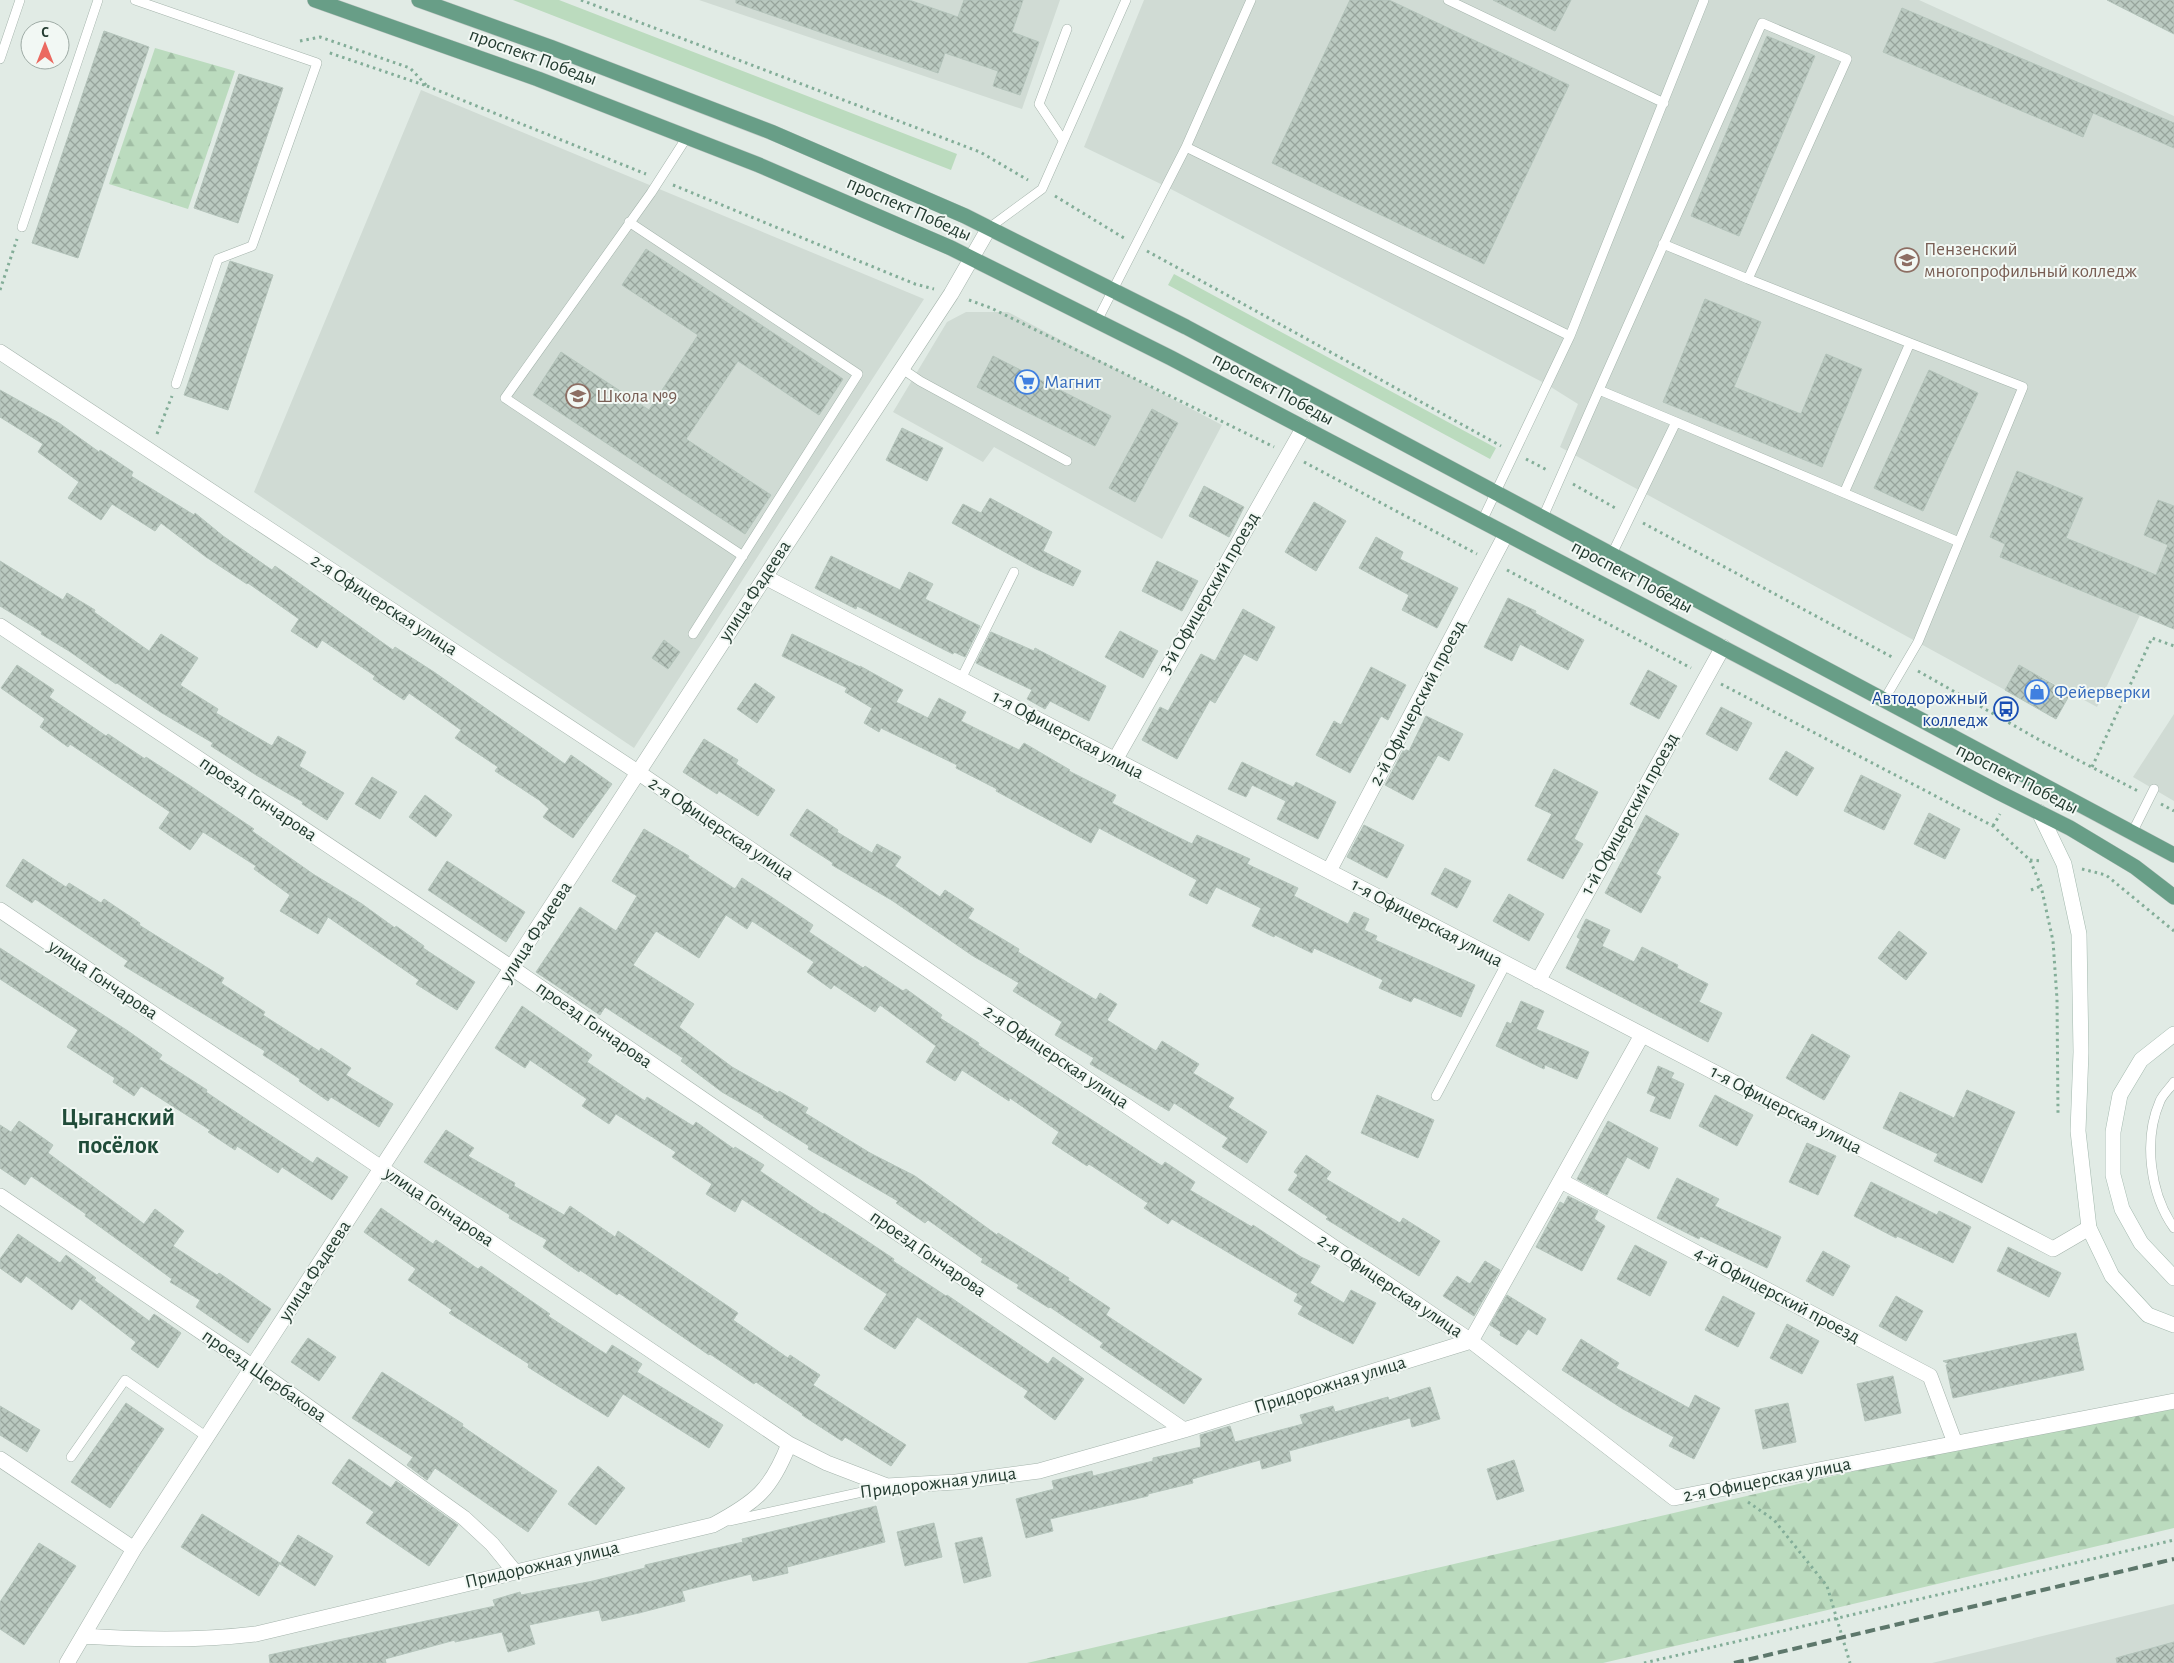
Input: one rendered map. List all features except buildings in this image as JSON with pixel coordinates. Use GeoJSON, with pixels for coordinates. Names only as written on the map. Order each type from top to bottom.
{"type":"FeatureCollection","features":[{"type":"Feature","properties":{"kind":"main road","name":"проспект Победы"},"geometry":{"type":"LineString","coordinates":[[315,0],[538,79],[767,168],[972,258],[1304,427],[2040,812],[2135,867],[2174,897]]}},
{"type":"Feature","properties":{"kind":"main road","name":"проспект Победы"},"geometry":{"type":"LineString","coordinates":[[419,0],[550,46],[771,132],[989,228],[1186,327],[2169,852]]}},
{"type":"Feature","properties":{"kind":"street","name":"улица Фадеева"},"geometry":{"type":"LineString","coordinates":[[84,1636],[134,1549],[639,773],[764,577],[951,294],[989,228]]}},
{"type":"Feature","properties":{"kind":"street","name":"2-я Офицерская улица"},"geometry":{"type":"LineString","coordinates":[[0,352],[639,773],[1471,1341],[1674,1498],[2174,1401]]}},
{"type":"Feature","properties":{"kind":"street","name":"3-й Офицерский проезд"},"geometry":{"type":"LineString","coordinates":[[1115,760],[1304,427]]}},
{"type":"Feature","properties":{"kind":"street","name":"2-й Офицерский проезд"},"geometry":{"type":"LineString","coordinates":[[1329,872],[1506,534]]}},
{"type":"Feature","properties":{"kind":"street","name":"1-я Офицерская улица"},"geometry":{"type":"LineString","coordinates":[[764,577],[2053,1249],[2089,1228]]}},
{"type":"Feature","properties":{"kind":"street","name":"проезд Гончарова"},"geometry":{"type":"LineString","coordinates":[[0,626],[512,968],[1184,1430]]}},
{"type":"Feature","properties":{"kind":"street","name":"1-й Офицерский проезд"},"geometry":{"type":"LineString","coordinates":[[1538,981],[1723,647]]}},
{"type":"Feature","properties":{"kind":"street"},"geometry":{"type":"LineString","coordinates":[[2040,812],[2064,864],[2079,934],[2081,1052],[2078,1131],[2089,1228],[2112,1276],[2148,1315],[2174,1325]]}},
{"type":"Feature","properties":{"kind":"street","name":"улица Гончарова"},"geometry":{"type":"LineString","coordinates":[[0,910],[789,1444],[827,1463],[887,1486]]}},
{"type":"Feature","properties":{"kind":"street"},"geometry":{"type":"LineString","coordinates":[[2174,1034],[2142,1060],[2120,1095],[2113,1132],[2113,1174],[2122,1209],[2142,1243],[2174,1278]]}},
{"type":"Feature","properties":{"kind":"street"},"geometry":{"type":"LineString","coordinates":[[1471,1341],[1642,1035]]}},
{"type":"Feature","properties":{"kind":"street","name":"4-й Офицерский проезд"},"geometry":{"type":"LineString","coordinates":[[1561,1181],[1930,1376],[1955,1443]]}},
{"type":"Feature","properties":{"kind":"street","name":"проезд Щербакова"},"geometry":{"type":"LineString","coordinates":[[0,1196],[253,1367],[464,1518],[492,1544],[514,1572]]}},
{"type":"Feature","properties":{"kind":"street","name":"Придорожная улица"},"geometry":{"type":"LineString","coordinates":[[887,1486],[956,1482],[1039,1471],[1184,1430],[1471,1341]]}},
{"type":"Feature","properties":{"kind":"street"},"geometry":{"type":"LineString","coordinates":[[713,1525],[740,1510],[765,1489],[779,1470],[789,1444]]}},
{"type":"Feature","properties":{"kind":"street"},"geometry":{"type":"LineString","coordinates":[[0,1459],[134,1549]]}},
{"type":"Feature","properties":{"kind":"street","name":"Придорожная улица"},"geometry":{"type":"LineString","coordinates":[[84,1636],[135,1640],[220,1638],[256,1634],[713,1525]]}},
{"type":"Feature","properties":{"kind":"street"},"geometry":{"type":"LineString","coordinates":[[67,1663],[84,1636]]}},
{"type":"Feature","properties":{"kind":"lane"},"geometry":{"type":"LineString","coordinates":[[0,59],[20,0]]}},
{"type":"Feature","properties":{"kind":"lane"},"geometry":{"type":"LineString","coordinates":[[22,227],[98,0]]}},
{"type":"Feature","properties":{"kind":"lane"},"geometry":{"type":"LineString","coordinates":[[135,0],[317,63],[252,246],[218,259],[176,384]]}},
{"type":"Feature","properties":{"kind":"lane"},"geometry":{"type":"LineString","coordinates":[[989,228],[1042,189],[1126,0]]}},
{"type":"Feature","properties":{"kind":"lane"},"geometry":{"type":"LineString","coordinates":[[1097,321],[1186,147],[1252,0]]}},
{"type":"Feature","properties":{"kind":"lane"},"geometry":{"type":"LineString","coordinates":[[1448,0],[1664,103]]}},
{"type":"Feature","properties":{"kind":"lane"},"geometry":{"type":"LineString","coordinates":[[1482,521],[1570,336],[1704,0]]}},
{"type":"Feature","properties":{"kind":"lane"},"geometry":{"type":"LineString","coordinates":[[1543,517],[1762,23],[1847,59],[1748,279]]}},
{"type":"Feature","properties":{"kind":"lane"},"geometry":{"type":"LineString","coordinates":[[1063,140],[1039,104],[1067,29]]}},
{"type":"Feature","properties":{"kind":"lane"},"geometry":{"type":"LineString","coordinates":[[687,137],[505,398],[743,556]]}},
{"type":"Feature","properties":{"kind":"lane"},"geometry":{"type":"LineString","coordinates":[[1186,147],[1570,336]]}},
{"type":"Feature","properties":{"kind":"lane"},"geometry":{"type":"LineString","coordinates":[[629,222],[858,374],[693,634]]}},
{"type":"Feature","properties":{"kind":"lane"},"geometry":{"type":"LineString","coordinates":[[1664,244],[2023,387],[1918,642],[1884,700]]}},
{"type":"Feature","properties":{"kind":"lane"},"geometry":{"type":"LineString","coordinates":[[1844,493],[1910,343]]}},
{"type":"Feature","properties":{"kind":"lane"},"geometry":{"type":"LineString","coordinates":[[901,368],[920,381],[1067,461]]}},
{"type":"Feature","properties":{"kind":"lane"},"geometry":{"type":"LineString","coordinates":[[1599,390],[1959,542]]}},
{"type":"Feature","properties":{"kind":"lane"},"geometry":{"type":"LineString","coordinates":[[1612,554],[1676,422]]}},
{"type":"Feature","properties":{"kind":"lane"},"geometry":{"type":"LineString","coordinates":[[961,679],[1014,572]]}},
{"type":"Feature","properties":{"kind":"lane"},"geometry":{"type":"LineString","coordinates":[[2132,832],[2152,793]]}},
{"type":"Feature","properties":{"kind":"lane"},"geometry":{"type":"LineString","coordinates":[[1436,1096],[1506,964]]}},
{"type":"Feature","properties":{"kind":"lane"},"geometry":{"type":"LineString","coordinates":[[2174,1082],[2160,1100],[2154,1122],[2151,1148],[2154,1183],[2166,1216],[2174,1228]]}},
{"type":"Feature","properties":{"kind":"lane"},"geometry":{"type":"LineString","coordinates":[[72,1457],[125,1380],[207,1437]]}},
{"type":"Feature","properties":{"kind":"lane","name":"Придорожная улица"},"geometry":{"type":"LineString","coordinates":[[713,1525],[887,1486]]}},
{"type":"Feature","properties":{"kind":"path"},"geometry":{"type":"LineString","coordinates":[[581,0],[980,152],[1135,245],[1514,454],[1561,477],[2092,767],[2152,793],[2174,810]]}},
{"type":"Feature","properties":{"kind":"path"},"geometry":{"type":"LineString","coordinates":[[296,42],[320,37],[410,68]]}},
{"type":"Feature","properties":{"kind":"path"},"geometry":{"type":"LineString","coordinates":[[427,86],[915,284],[991,308],[1288,454],[1993,826],[2000,814]]}},
{"type":"Feature","properties":{"kind":"path"},"geometry":{"type":"LineString","coordinates":[[0,290],[22,227]]}},
{"type":"Feature","properties":{"kind":"path"},"geometry":{"type":"LineString","coordinates":[[150,451],[176,384]]}},
{"type":"Feature","properties":{"kind":"path"},"geometry":{"type":"LineString","coordinates":[[2092,767],[2152,638],[2174,646]]}},
{"type":"Feature","properties":{"kind":"path"},"geometry":{"type":"LineString","coordinates":[[2030,860],[2064,864],[2106,875],[2174,931]]}},
{"type":"Feature","properties":{"kind":"path"},"geometry":{"type":"LineString","coordinates":[[2031,890],[2041,886]]}},
{"type":"Feature","properties":{"kind":"path"},"geometry":{"type":"LineString","coordinates":[[1727,1488],[1774,1520],[1826,1586],[1850,1663]]}},
{"type":"Feature","properties":{"kind":"path"},"geometry":{"type":"LineString","coordinates":[[1644,1663],[2174,1540]]}},
{"type":"Feature","properties":{"kind":"shaded area"},"geometry":{"type":"Polygon","coordinates":[[[699,0],[1060,0],[1022,109],[699,0]]]}},
{"type":"Feature","properties":{"kind":"shaded area","name":"Пензенский многопрофильный колледж"},"geometry":{"type":"Polygon","coordinates":[[[1144,0],[1919,0],[2174,116],[2174,629],[2140,615],[2097,707],[2019,665],[2005,690],[1560,447],[1578,404],[1546,384],[1165,186],[1084,147],[1144,0]]]}},
{"type":"Feature","properties":{"kind":"shaded area","name":"Школа №9"},"geometry":{"type":"Polygon","coordinates":[[[421,90],[924,299],[634,748],[254,492],[421,90]]]}},
{"type":"Feature","properties":{"kind":"shaded area"},"geometry":{"type":"Polygon","coordinates":[[[966,312],[1008,312],[1222,425],[1162,539],[994,447],[983,462],[893,412],[947,322],[966,312]]]}},
{"type":"Feature","properties":{"kind":"shaded area"},"geometry":{"type":"Polygon","coordinates":[[[2174,714],[2174,801],[2133,777],[2174,714]]]}},
{"type":"Feature","properties":{"kind":"shaded area"},"geometry":{"type":"Polygon","coordinates":[[[2174,1604],[2174,1663],[1932,1663],[2174,1604]]]}},
{"type":"Feature","properties":{"kind":"green space"},"geometry":{"type":"Polygon","coordinates":[[[513,0],[559,0],[957,154],[951,170],[513,0]]]}},
{"type":"Feature","properties":{"kind":"green space"},"geometry":{"type":"Polygon","coordinates":[[[155,48],[235,71],[188,209],[109,184],[155,48]]]}},
{"type":"Feature","properties":{"kind":"green space"},"geometry":{"type":"Polygon","coordinates":[[[1174,274],[1496,448],[1490,459],[1168,285],[1174,274]]]}},
{"type":"Feature","properties":{"kind":"green space"},"geometry":{"type":"Polygon","coordinates":[[[2174,1397],[2174,1528],[1603,1663],[1027,1663],[2174,1397]]]}},
{"type":"Feature","properties":{"kind":"railway"},"geometry":{"type":"LineString","coordinates":[[1734,1663],[2174,1559]]}},
{"type":"Feature","properties":{"kind":"place","name":"Пензенский многопрофильный колледж"},"geometry":{"type":"Point","coordinates":[1907,260]}},
{"type":"Feature","properties":{"kind":"place","name":"Магнит"},"geometry":{"type":"Point","coordinates":[1027,382]}},
{"type":"Feature","properties":{"kind":"place","name":"Школа №9"},"geometry":{"type":"Point","coordinates":[578,396]}},
{"type":"Feature","properties":{"kind":"place","name":"Фейерверки"},"geometry":{"type":"Point","coordinates":[2037,692]}},
{"type":"Feature","properties":{"kind":"place","name":"Автодорожный колледж"},"geometry":{"type":"Point","coordinates":[2006,709]}},
{"type":"Feature","properties":{"kind":"district","name":"Цыганский посёлок"},"geometry":{"type":"Point","coordinates":[118,1132]}}]}
